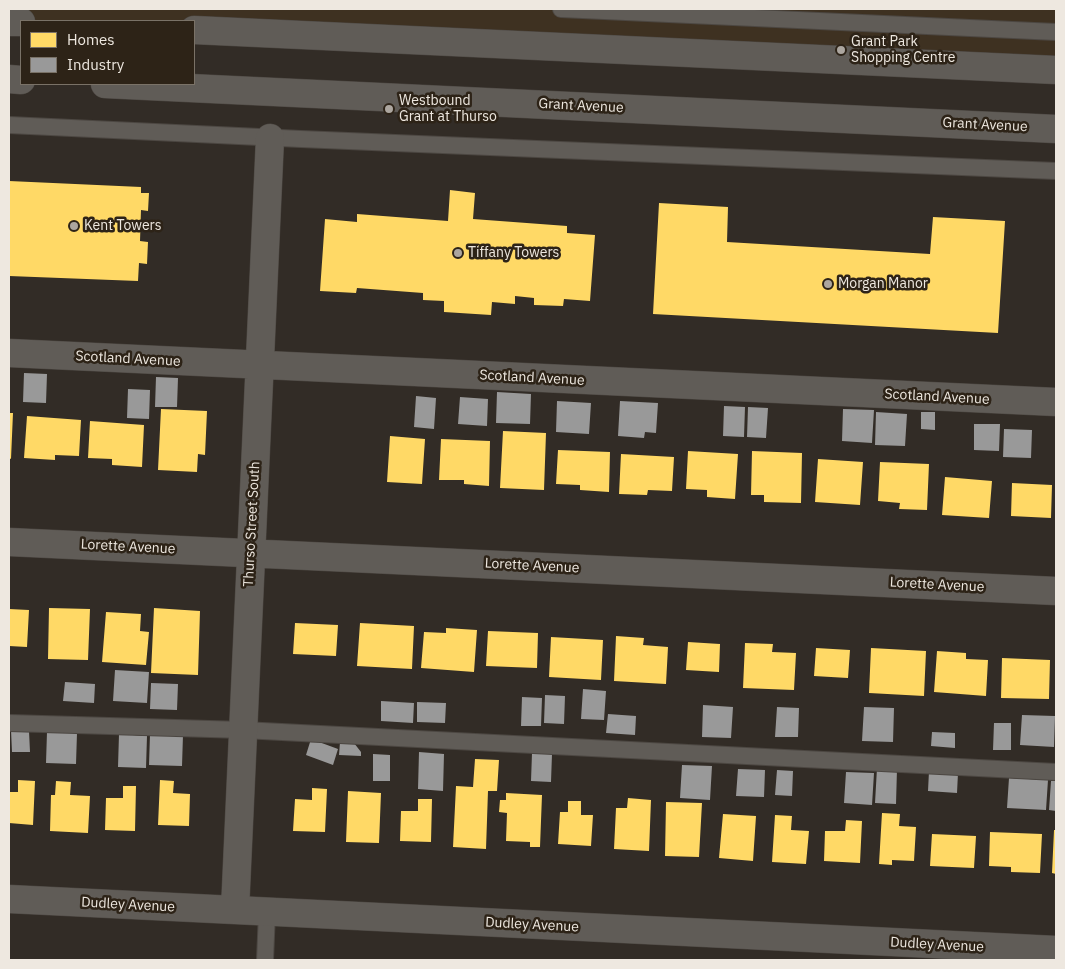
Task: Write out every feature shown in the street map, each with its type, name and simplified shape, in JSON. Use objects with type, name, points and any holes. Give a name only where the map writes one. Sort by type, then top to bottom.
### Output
[{"type":"street","points":[[195,30],[1056,70]]},
{"type":"street","name":"Grant Avenue","points":[[126,85],[1056,129]]},
{"type":"street","name":"Thurso Street South","points":[[235,910],[270,138]]},
{"type":"street","name":"Scotland Avenue","points":[[9,353],[1056,402]]},
{"type":"street","name":"Lorette Avenue","points":[[9,542],[1056,591]]},
{"type":"street","name":"Dudley Avenue","points":[[9,899],[1056,950]]},
{"type":"lane","points":[[561,9],[1056,32]]},
{"type":"lane","points":[[9,125],[270,138],[1056,171]]},
{"type":"lane","points":[[9,722],[243,730],[1056,772]]},
{"type":"lane","points":[[266,960],[267,912]]},
{"type":"shaded area","name":"Grant Park Shopping Centre","points":[[9,9],[1056,9],[1056,70],[195,20],[20,20]]},
{"type":"building: Homes","name":"Kent Towers","points":[[9,181],[141,187],[141,193],[149,193],[148,211],[141,210],[140,241],[148,242],[147,264],[139,263],[138,281],[9,276]]},
{"type":"building: Homes","name":"Tiffany Towers","points":[[450,190],[475,193],[473,219],[567,226],[567,233],[595,235],[590,301],[564,299],[563,306],[534,305],[534,298],[515,296],[515,304],[492,302],[491,315],[444,312],[444,301],[423,300],[423,293],[357,288],[356,293],[320,291],[325,219],[357,222],[357,214],[448,221]]},
{"type":"building: Homes","name":"Morgan Manor","points":[[659,203],[728,207],[727,242],[930,254],[933,217],[1005,221],[998,333],[653,314]]},
{"type":"building: Homes","points":[[161,409],[207,411],[205,455],[198,454],[197,472],[158,470]]},
{"type":"building: Homes","points":[[9,413],[13,413],[11,459],[9,458]]},
{"type":"building: Homes","points":[[27,416],[81,420],[79,456],[55,455],[55,460],[24,458]]},
{"type":"building: Homes","points":[[90,421],[144,425],[142,467],[112,465],[112,459],[88,458]]},
{"type":"building: Homes","points":[[503,431],[546,433],[544,490],[500,488]]},
{"type":"building: Homes","points":[[390,436],[425,439],[422,484],[387,482]]},
{"type":"building: Homes","points":[[441,439],[490,441],[489,486],[464,484],[464,480],[439,480]]},
{"type":"building: Homes","points":[[558,450],[610,452],[609,492],[580,490],[580,485],[556,484]]},
{"type":"building: Homes","points":[[688,451],[738,454],[735,499],[707,497],[707,490],[686,489]]},
{"type":"building: Homes","points":[[752,451],[802,453],[801,503],[764,502],[764,495],[751,495]]},
{"type":"building: Homes","points":[[621,454],[674,457],[672,491],[648,490],[647,495],[619,494]]},
{"type":"building: Homes","points":[[818,459],[863,462],[860,505],[815,502]]},
{"type":"building: Homes","points":[[880,462],[929,464],[927,510],[899,509],[900,503],[878,501]]},
{"type":"building: Homes","points":[[945,477],[992,481],[989,518],[942,515]]},
{"type":"building: Homes","points":[[1012,483],[1052,485],[1051,518],[1011,516]]},
{"type":"building: Homes","points":[[49,608],[90,609],[88,660],[48,659]]},
{"type":"building: Homes","points":[[154,608],[200,611],[198,675],[151,673]]},
{"type":"building: Homes","points":[[9,609],[29,610],[27,647],[9,646]]},
{"type":"building: Homes","points":[[106,612],[141,614],[140,631],[149,632],[146,665],[102,662]]},
{"type":"building: Homes","points":[[295,623],[338,625],[336,656],[293,654]]},
{"type":"building: Homes","points":[[360,623],[414,626],[412,669],[357,666]]},
{"type":"building: Homes","points":[[446,628],[477,630],[474,672],[421,668],[424,632],[446,633]]},
{"type":"building: Homes","points":[[488,631],[538,633],[537,668],[486,666]]},
{"type":"building: Homes","points":[[616,636],[644,638],[643,645],[668,647],[666,684],[614,681]]},
{"type":"building: Homes","points":[[551,637],[603,640],[601,680],[549,677]]},
{"type":"building: Homes","points":[[688,642],[720,644],[719,672],[686,670]]},
{"type":"building: Homes","points":[[745,643],[773,644],[772,652],[796,653],[794,690],[743,688]]},
{"type":"building: Homes","points":[[816,648],[850,650],[848,678],[814,676]]},
{"type":"building: Homes","points":[[871,648],[926,651],[924,696],[869,693]]},
{"type":"building: Homes","points":[[937,651],[966,653],[966,659],[988,660],[986,696],[934,692]]},
{"type":"building: Homes","points":[[1002,658],[1050,660],[1049,699],[1001,698]]},
{"type":"building: Homes","points":[[475,759],[499,760],[497,791],[488,791],[486,849],[453,847],[456,786],[473,787]]},
{"type":"building: Homes","points":[[18,780],[35,781],[33,825],[9,823],[9,792],[18,792]]},
{"type":"building: Homes","points":[[160,780],[174,781],[173,793],[190,794],[189,826],[158,825]]},
{"type":"building: Homes","points":[[56,781],[71,782],[70,795],[90,796],[88,833],[50,831],[51,795],[55,795]]},
{"type":"building: Homes","points":[[123,786],[136,786],[135,831],[105,830],[106,798],[123,798]]},
{"type":"building: Homes","points":[[312,788],[327,789],[325,832],[293,831],[295,799],[312,800]]},
{"type":"building: Homes","points":[[348,791],[381,793],[379,843],[346,842]]},
{"type":"building: Homes","points":[[506,793],[542,795],[540,847],[530,847],[530,842],[506,841],[507,813],[499,812],[500,800],[506,800]]},
{"type":"building: Homes","points":[[628,798],[651,800],[649,851],[614,849],[616,808],[627,808]]},
{"type":"building: Homes","points":[[418,799],[432,799],[431,842],[400,841],[401,811],[418,811]]},
{"type":"building: Homes","points":[[568,801],[581,801],[581,815],[593,815],[591,846],[558,844],[560,812],[568,812]]},
{"type":"building: Homes","points":[[666,802],[702,803],[699,857],[665,856]]},
{"type":"building: Homes","points":[[882,813],[900,814],[899,826],[916,827],[914,861],[892,860],[892,865],[879,864]]},
{"type":"building: Homes","points":[[723,814],[756,816],[753,861],[719,858]]},
{"type":"building: Homes","points":[[775,815],[792,816],[791,830],[809,831],[806,864],[772,862]]},
{"type":"building: Homes","points":[[846,820],[862,821],[860,863],[824,861],[825,831],[845,831]]},
{"type":"building: Homes","points":[[1054,830],[1056,830],[1056,874],[1052,873]]},
{"type":"building: Homes","points":[[990,832],[1042,834],[1040,873],[1011,872],[1011,867],[989,866]]},
{"type":"building: Homes","points":[[932,834],[976,836],[974,868],[930,866]]},
{"type":"building: Industry","points":[[24,373],[47,374],[46,403],[23,402]]},
{"type":"building: Industry","points":[[156,377],[178,378],[177,407],[155,407]]},
{"type":"building: Industry","points":[[128,389],[150,390],[149,419],[127,418]]},
{"type":"building: Industry","points":[[497,392],[531,394],[530,424],[496,423]]},
{"type":"building: Industry","points":[[416,396],[436,398],[434,429],[414,427]]},
{"type":"building: Industry","points":[[460,397],[488,399],[487,426],[458,424]]},
{"type":"building: Industry","points":[[557,401],[591,403],[589,434],[556,432]]},
{"type":"building: Industry","points":[[620,401],[658,403],[656,433],[645,432],[644,438],[618,436]]},
{"type":"building: Industry","points":[[724,406],[745,407],[744,437],[723,436]]},
{"type":"building: Industry","points":[[748,407],[768,408],[766,438],[747,437]]},
{"type":"building: Industry","points":[[843,409],[874,410],[872,443],[842,441]]},
{"type":"building: Industry","points":[[876,412],[907,414],[905,446],[875,445]]},
{"type":"building: Industry","points":[[921,412],[935,412],[935,430],[921,429]]},
{"type":"building: Industry","points":[[974,424],[1000,424],[999,451],[974,450]]},
{"type":"building: Industry","points":[[1004,429],[1032,430],[1031,458],[1003,457]]},
{"type":"building: Industry","points":[[115,670],[149,672],[147,703],[113,701]]},
{"type":"building: Industry","points":[[65,682],[95,684],[94,703],[63,701]]},
{"type":"building: Industry","points":[[151,683],[178,684],[177,710],[150,709]]},
{"type":"building: Industry","points":[[583,689],[606,691],[604,720],[581,719]]},
{"type":"building: Industry","points":[[545,695],[565,696],[564,724],[544,723]]},
{"type":"building: Industry","points":[[522,697],[542,698],[541,726],[521,726]]},
{"type":"building: Industry","points":[[381,701],[414,703],[413,723],[381,721]]},
{"type":"building: Industry","points":[[417,702],[446,703],[445,723],[417,722]]},
{"type":"building: Industry","points":[[703,705],[733,707],[731,738],[702,737]]},
{"type":"building: Industry","points":[[777,707],[799,708],[798,737],[775,737]]},
{"type":"building: Industry","points":[[864,707],[894,708],[893,742],[862,741]]},
{"type":"building: Industry","points":[[608,714],[636,716],[635,735],[606,733]]},
{"type":"building: Industry","points":[[1022,715],[1055,716],[1054,747],[1020,745]]},
{"type":"building: Industry","points":[[994,723],[1011,723],[1011,750],[993,750]]},
{"type":"building: Industry","points":[[11,730],[29,731],[30,752],[12,752]]},
{"type":"building: Industry","points":[[47,732],[77,733],[76,764],[46,763]]},
{"type":"building: Industry","points":[[932,732],[955,733],[955,748],[931,746]]},
{"type":"building: Industry","points":[[119,734],[147,736],[146,768],[118,767]]},
{"type":"building: Industry","points":[[150,734],[183,735],[182,766],[149,765]]},
{"type":"building: Industry","points":[[311,739],[338,749],[333,765],[306,755]]},
{"type":"building: Industry","points":[[340,742],[354,743],[361,752],[361,756],[339,755]]},
{"type":"building: Industry","points":[[419,752],[444,754],[443,791],[418,789]]},
{"type":"building: Industry","points":[[532,753],[552,754],[551,782],[531,781]]},
{"type":"building: Industry","points":[[373,754],[390,755],[390,781],[373,781]]},
{"type":"building: Industry","points":[[682,765],[712,766],[710,800],[680,798]]},
{"type":"building: Industry","points":[[877,768],[897,769],[896,804],[875,803]]},
{"type":"building: Industry","points":[[738,769],[765,770],[764,797],[736,796]]},
{"type":"building: Industry","points":[[777,770],[793,771],[792,796],[775,795]]},
{"type":"building: Industry","points":[[929,771],[958,773],[957,793],[928,791]]},
{"type":"building: Industry","points":[[846,772],[874,773],[872,805],[844,803]]},
{"type":"building: Industry","points":[[1009,778],[1048,780],[1046,810],[1007,808]]},
{"type":"building: Industry","points":[[1051,781],[1056,781],[1056,811],[1049,810]]},
{"type":"place","name":"Grant Park Shopping Centre","points":[[841,50]]},
{"type":"place","name":"Westbound Grant at Thurso","points":[[389,109]]},
{"type":"place","name":"Kent Towers","points":[[74,226]]},
{"type":"place","name":"Tiffany Towers","points":[[458,253]]},
{"type":"place","name":"Morgan Manor","points":[[828,284]]}]
